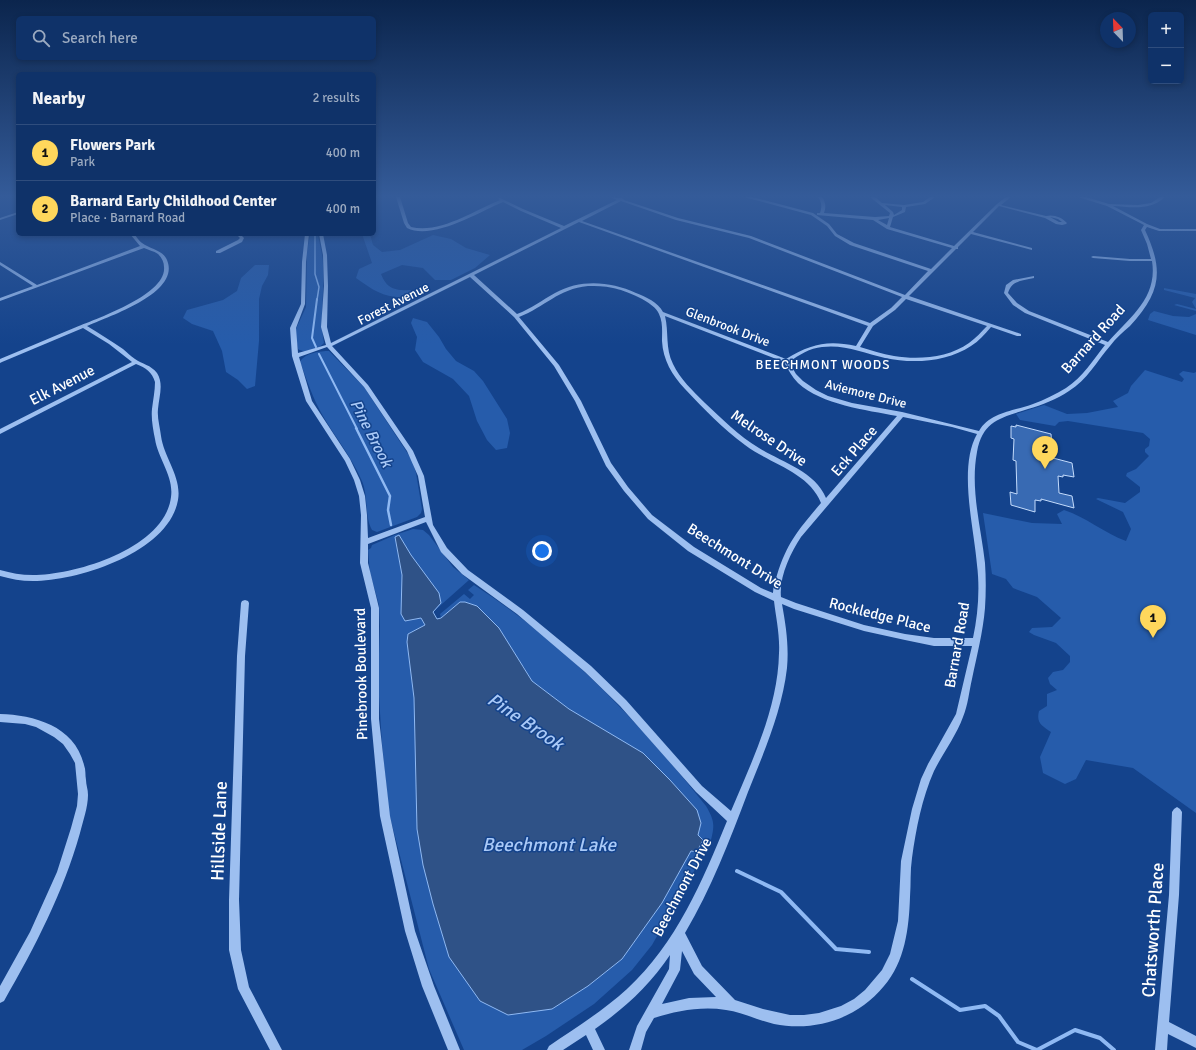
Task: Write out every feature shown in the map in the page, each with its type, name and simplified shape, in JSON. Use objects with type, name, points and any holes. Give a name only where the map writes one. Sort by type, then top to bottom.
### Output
[{"type":"street","points":[[0,300],[144,246],[158,253],[166,261],[166,275],[161,284],[150,294],[135,303],[84,326],[0,361]]},
{"type":"street","points":[[218,252],[230,246]]},
{"type":"street","name":"Pinebrook Boulevard","points":[[306,246],[303,304],[292,333],[295,356],[311,405],[348,461],[357,480],[364,506],[366,570],[375,608],[375,719],[385,816],[410,931],[428,986],[454,1050]]},
{"type":"street","points":[[323,246],[326,291],[324,327],[329,346],[366,386],[413,457],[423,483],[428,518],[440,544],[460,568],[520,612],[588,670],[623,703],[699,789],[733,819]]},
{"type":"street","name":"Forest Avenue","points":[[295,356],[329,346],[530,246]]},
{"type":"street","points":[[649,246],[871,325]]},
{"type":"street","points":[[773,246],[906,297],[1019,335]]},
{"type":"street","points":[[860,246],[932,271]]},
{"type":"street","points":[[858,347],[871,325],[893,309],[956,248],[949,246]]},
{"type":"street","points":[[1019,246],[1030,249]]},
{"type":"street","name":"Barnard Road","points":[[650,1013],[686,1003],[707,1002],[731,1004],[775,1018],[793,1021],[814,1021],[836,1016],[850,1009],[870,994],[889,972],[902,933],[906,898],[904,881],[906,864],[918,805],[931,767],[959,717],[980,621],[982,580],[971,481],[975,447],[980,433],[989,422],[1002,414],[1035,405],[1072,386],[1088,371],[1108,344],[1131,321],[1148,299],[1155,278],[1154,260],[1151,246]]},
{"type":"street","points":[[1094,257],[1118,260],[1154,260]]},
{"type":"street","points":[[0,263],[36,286]]},
{"type":"street","name":"Beechmont Drive","points":[[472,276],[516,316],[556,365],[578,401],[608,464],[626,490],[650,517],[703,557],[779,601],[784,650],[781,681],[768,730],[708,878],[679,933],[642,982],[617,1004],[553,1050]]},
{"type":"street","points":[[1032,277],[1015,281],[1008,286],[1006,293],[1015,304],[1027,312],[1108,344]]},
{"type":"street","points":[[516,316],[532,310],[566,289],[598,284],[628,291],[658,307],[662,313]]},
{"type":"street","name":"Glenbrook Drive","points":[[662,313],[786,361]]},
{"type":"street","name":"Melrose Drive","points":[[662,313],[666,354],[672,368],[683,383],[720,422],[736,435],[804,477],[818,489],[825,503]]},
{"type":"street","points":[[786,361],[802,351],[818,346],[834,345],[858,347],[886,356],[911,360],[946,356],[969,346],[990,325]]},
{"type":"street","points":[[0,573],[10,577],[25,579],[44,577],[89,568],[123,556],[144,542],[168,515],[174,501],[175,485],[159,446],[155,414],[158,384],[157,377],[148,367],[136,362],[84,326]]},
{"type":"street","name":"Aviemore Drive","points":[[786,361],[797,379],[804,385],[820,394],[874,410],[946,423],[980,433]]},
{"type":"street","name":"Elk Avenue","points":[[0,432],[136,362]]},
{"type":"street","name":"Eck Place","points":[[825,503],[848,479],[902,414]]},
{"type":"street","points":[[779,601],[777,588],[788,552],[798,535],[825,503]]},
{"type":"street","points":[[364,542],[428,518]]},
{"type":"street","name":"Rockledge Place","points":[[779,601],[824,616],[889,634],[934,642],[976,642]]},
{"type":"street","name":"Hillside Lane","points":[[244,603],[234,884],[235,950],[244,989],[276,1050]]},
{"type":"street","points":[[0,718],[12,718],[53,729],[71,746],[80,764],[83,798],[69,857],[53,894],[17,967],[0,997]]},
{"type":"street","name":"Chatsworth Place","points":[[1161,1050],[1174,895],[1177,812]]},
{"type":"street","points":[[635,1050],[641,1030],[674,970],[679,933]]},
{"type":"street","name":"Barnard Road","points":[[679,933],[698,970],[731,1004]]},
{"type":"street","points":[[1163,1025],[1196,1042]]},
{"type":"street","points":[[588,1026],[599,1050]]},
{"type":"shaded area","points":[[308,246],[320,246],[323,275],[322,324],[324,343],[315,349],[304,351],[298,349],[295,331],[306,307]]},
{"type":"shaded area","points":[[366,246],[374,246],[382,252],[400,250],[409,246],[463,246],[490,255],[475,268],[451,280],[435,280],[423,268],[402,265],[381,274],[387,285],[391,287],[400,290],[417,290],[418,295],[408,297],[385,295],[356,278],[359,269],[372,263]]},
{"type":"shaded area","points":[[255,265],[269,265],[268,275],[262,286],[259,299],[259,341],[255,386],[247,389],[238,380],[226,372],[222,351],[213,331],[192,324],[183,318],[187,310],[223,300],[237,291],[241,278]]},
{"type":"shaded area","points":[[1164,288],[1196,294],[1196,309],[1192,302],[1195,298],[1164,290]]},
{"type":"shaded area","points":[[1177,304],[1196,309],[1196,311],[1174,305]]},
{"type":"shaded area","points":[[1154,311],[1173,316],[1189,317],[1196,314],[1196,335],[1148,320],[1150,314]]},
{"type":"shaded area","points":[[413,318],[427,322],[456,361],[474,371],[483,381],[507,419],[510,433],[507,448],[496,450],[487,440],[477,421],[469,396],[453,379],[423,362],[415,350],[417,337],[411,323]]},
{"type":"shaded area","points":[[329,351],[364,387],[412,460],[416,473],[422,509],[421,513],[417,517],[377,532],[372,530],[368,518],[365,492],[361,479],[353,462],[319,410],[300,362],[305,356],[317,352]]},
{"type":"shaded area","points":[[1145,370],[1182,382],[1184,379],[1179,374],[1183,371],[1196,372],[1196,813],[1133,768],[1086,760],[1076,779],[1065,784],[1043,773],[1040,757],[1051,732],[1040,724],[1038,715],[1039,711],[1047,706],[1047,694],[1057,690],[1050,684],[1048,678],[1053,672],[1063,670],[1070,662],[1070,656],[1056,643],[1029,632],[1032,628],[1052,627],[1061,618],[1037,597],[1013,588],[1006,579],[992,574],[983,513],[1032,523],[1062,524],[1057,514],[1064,510],[1126,541],[1131,529],[1123,512],[1096,499],[1098,498],[1125,503],[1140,492],[1140,487],[1126,476],[1127,473],[1136,469],[1149,456],[1145,452],[1145,449],[1149,446],[1150,439],[1143,433],[1068,421],[1059,422],[1055,426],[1020,420],[1016,414],[1044,405],[1067,414],[1087,413],[1118,407],[1113,401],[1128,393],[1131,386]]},
{"type":"shaded area","points":[[413,529],[423,530],[429,535],[453,567],[469,580],[433,612],[411,555],[399,536],[396,543],[402,575],[401,614],[405,621],[421,618],[425,625],[408,634],[407,642],[414,698],[417,829],[433,904],[449,957],[552,1009],[588,986],[622,959],[662,903],[691,851],[699,854],[696,862],[698,864],[652,945],[632,970],[594,1004],[522,1050],[464,1050],[429,969],[389,813],[382,744],[378,681],[380,626],[379,605],[370,573],[368,550],[372,545]]},
{"type":"shaded area","points":[[474,585],[539,632],[570,658],[627,714],[681,775],[706,806],[713,822],[711,840],[708,838],[705,842],[697,835],[701,823],[569,709],[532,681],[524,667],[460,602],[441,618],[440,614],[464,594],[470,599],[474,595],[468,590]]},
{"type":"water","name":"Beechmont Lake","points":[[399,535],[411,555],[439,593],[441,603],[433,612],[437,619],[441,618],[460,602],[477,606],[499,628],[532,681],[569,709],[643,753],[697,810],[701,823],[698,835],[703,840],[697,852],[691,851],[662,903],[622,959],[588,986],[552,1009],[508,1015],[480,1001],[449,957],[423,865],[417,829],[414,698],[407,642],[408,634],[425,625],[421,618],[405,621],[401,614],[402,575],[395,537]]},
{"type":"building","points":[[1016,425],[1051,434],[1053,458],[1072,463],[1074,477],[1063,475],[1063,477],[1058,476],[1059,493],[1072,496],[1074,508],[1041,499],[1041,501],[1035,500],[1035,512],[1011,505],[1010,492],[1017,494],[1016,461],[1013,460],[1014,439],[1011,438],[1011,426],[1016,427]]},
{"type":"waterway","name":"Pine Brook","points":[[315,246],[315,274],[319,287],[317,300]]},
{"type":"waterway","name":"Pine Brook","points":[[316,347],[312,338],[317,299]]},
{"type":"waterway","name":"Pine Brook","points":[[319,354],[357,429]]},
{"type":"waterway","name":"Pine Brook","points":[[356,428],[390,496],[388,510],[391,525]]},
{"type":"waterway","name":"Pine Brook","points":[[737,871],[781,892],[836,949],[869,952]]},
{"type":"waterway","name":"Pine Brook","points":[[912,979],[960,1010],[985,1006],[999,1016],[1018,1042],[1037,1050],[1075,1030],[1100,1038],[1114,1050]]},
{"type":"place","name":"Barnard Early Childhood Center","points":[[1045,469]]},
{"type":"place","name":"Flowers Park","points":[[1153,638]]},
{"type":"district","name":"BEECHMONT WOODS","points":[[823,364]]}]
